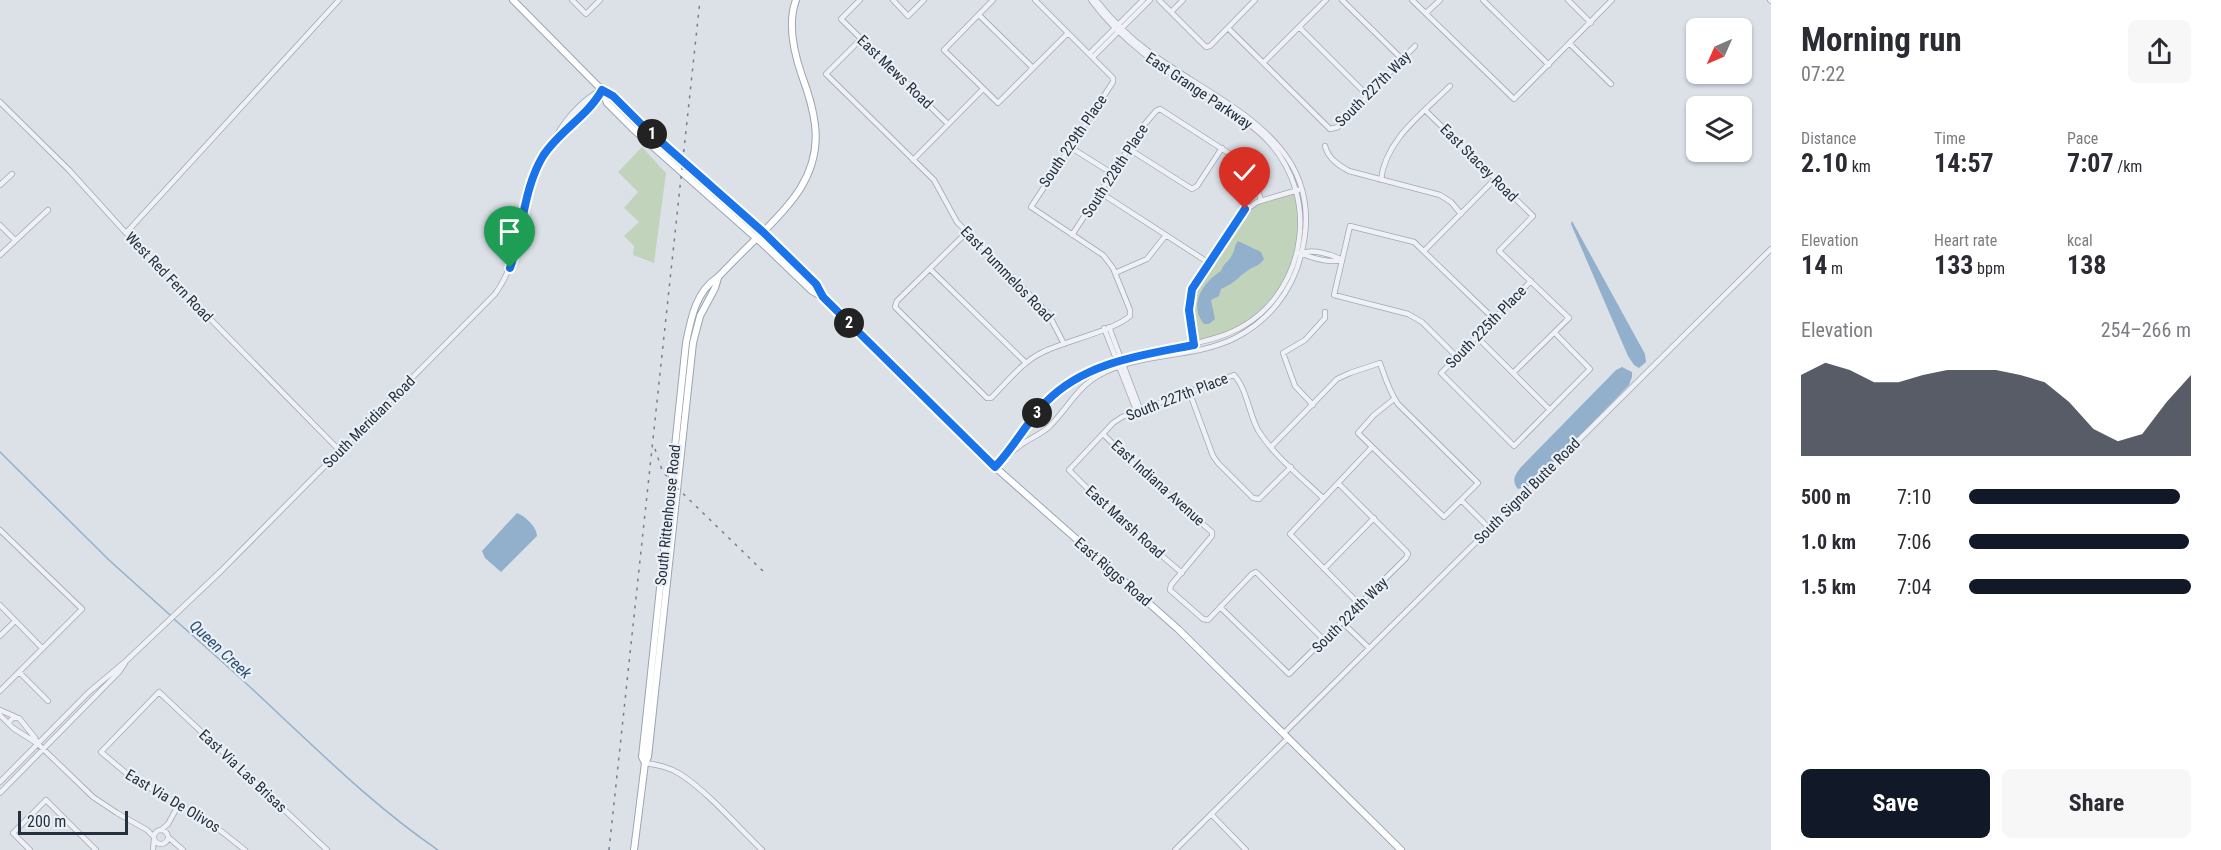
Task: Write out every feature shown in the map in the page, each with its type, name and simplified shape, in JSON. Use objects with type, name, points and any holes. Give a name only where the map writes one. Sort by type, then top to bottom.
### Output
[{"type":"main road","points":[[513,0],[602,90]]},
{"type":"main road","name":"South Rittenhouse Road","points":[[645,763],[642,757],[647,708],[686,343],[692,316],[707,284],[718,277],[798,196],[815,154],[814,114],[795,51],[793,18],[796,0]]},
{"type":"main road","name":"East Riggs Road","points":[[602,90],[613,96],[642,125],[763,232],[816,284],[823,297]]},
{"type":"main road","name":"East Riggs Road","points":[[602,90],[607,103],[633,129],[812,291],[823,297],[995,467],[1179,629],[1401,850]]},
{"type":"main road","name":"South Rittenhouse Road","points":[[634,850],[645,763],[648,757],[693,348],[700,316],[715,288],[718,277]]},
{"type":"main road","points":[[700,316],[700,308],[705,297],[703,291]]},
{"type":"main road","points":[[692,316],[690,342],[693,348]]},
{"type":"street","points":[[126,232],[339,0]]},
{"type":"street","points":[[572,0],[586,14],[600,0]]},
{"type":"street","name":"East Mews Road","points":[[861,0],[841,19],[948,124]]},
{"type":"street","points":[[893,0],[908,15],[924,0]]},
{"type":"street","points":[[993,0],[944,50],[998,103],[1068,33]]},
{"type":"street","points":[[1035,0],[1091,56],[1150,0]]},
{"type":"street","name":"East Grange Parkway","points":[[1091,0],[1146,56],[1258,131],[1281,158],[1298,190],[1299,252],[1286,282],[1260,315],[1230,335],[1194,347],[1143,354],[1121,363]]},
{"type":"street","name":"East Grange Parkway","points":[[1096,0],[1119,28]]},
{"type":"street","points":[[1119,28],[1143,0]]},
{"type":"street","points":[[1158,0],[1206,47],[1210,46],[1256,0]]},
{"type":"street","points":[[1171,12],[1183,0]]},
{"type":"street","points":[[1227,28],[1263,63],[1326,0]]},
{"type":"street","points":[[1342,0],[1403,60]]},
{"type":"street","points":[[1412,0],[1514,99],[1612,0]]},
{"type":"street","points":[[1426,13],[1440,0]]},
{"type":"street","points":[[1483,0],[1550,64]]},
{"type":"street","points":[[1568,0],[1591,22]]},
{"type":"street","points":[[979,15],[1032,68]]},
{"type":"street","points":[[1299,27],[1368,96]]},
{"type":"street","name":"East Pummelos Road","points":[[861,39],[826,74],[934,180],[957,222],[1048,313],[1064,344]]},
{"type":"street","points":[[1570,44],[1611,84]]},
{"type":"street","name":"South 227th Way","points":[[1263,63],[1330,129],[1338,127],[1414,46]]},
{"type":"street","name":"South 229th Place","points":[[1072,235],[1034,211],[1031,205],[1113,82],[1113,78],[1091,56]]},
{"type":"street","points":[[1381,180],[1383,164],[1391,146],[1450,86]]},
{"type":"street","points":[[913,160],[983,89]]},
{"type":"street","name":"South Meridian Road","points":[[0,782],[93,688],[160,630],[340,452],[499,289],[513,260],[536,171],[542,157],[552,145],[559,129],[590,96],[602,90]]},
{"type":"street","name":"West Red Fern Road","points":[[0,102],[69,170],[126,232],[340,452]]},
{"type":"street","name":"South 228th Place","points":[[1072,235],[1144,125],[1160,109],[1222,148]]},
{"type":"street","name":"East Stacey Road","points":[[1425,110],[1533,216],[1499,251],[1530,281]]},
{"type":"street","points":[[1325,146],[1328,155],[1340,166],[1358,174],[1440,195],[1451,202],[1461,214]]},
{"type":"street","points":[[1070,147],[1113,174]]},
{"type":"street","points":[[1129,149],[1192,189],[1197,186],[1222,148],[1249,169],[1261,200]]},
{"type":"street","points":[[0,185],[12,174]]},
{"type":"street","points":[[1425,250],[1495,179]]},
{"type":"street","points":[[1194,347],[1189,310],[1190,294],[1242,213],[1261,200],[1298,190]]},
{"type":"street","points":[[1101,193],[1209,263]]},
{"type":"street","points":[[0,255],[48,210]]},
{"type":"street","points":[[0,225],[15,240]]},
{"type":"street","points":[[1457,357],[1422,322],[1408,314],[1334,295],[1350,226],[1414,242],[1425,250],[1494,319]]},
{"type":"street","points":[[967,232],[897,302],[896,307],[989,398],[1026,363],[1044,351],[1107,328],[1130,316],[1130,310],[1109,262],[1103,255],[1072,235]]},
{"type":"street","points":[[1115,273],[1147,259],[1166,235]]},
{"type":"street","name":"South Signal Butte Road","points":[[1175,850],[1369,648],[1771,249]]},
{"type":"street","points":[[1299,252],[1322,256],[1334,261],[1342,260]]},
{"type":"street","points":[[930,268],[1026,363]]},
{"type":"street","points":[[1514,373],[1569,318],[1530,281]]},
{"type":"street","name":"South 225th Place","points":[[1530,281],[1441,373],[1514,446],[1550,410]]},
{"type":"street","points":[[1313,405],[1295,386],[1283,352],[1305,340],[1325,318],[1325,312]]},
{"type":"street","points":[[1107,328],[1138,410]]},
{"type":"street","points":[[1477,337],[1550,410],[1590,369],[1555,333]]},
{"type":"street","points":[[1007,454],[1048,427],[1084,385],[1121,363]]},
{"type":"street","points":[[995,467],[1054,394],[1082,376],[1121,363]]},
{"type":"street","points":[[1323,498],[1271,447],[1338,379],[1380,363],[1394,399],[1478,483],[1444,517],[1358,433],[1394,399]]},
{"type":"street","name":"South 227th Place","points":[[1069,470],[1122,417],[1234,375],[1254,422],[1271,447]]},
{"type":"street","points":[[1189,391],[1218,463],[1256,499],[1291,467]]},
{"type":"street","name":"East Indiana Avenue","points":[[1103,434],[1147,477],[1212,532],[1212,536],[1182,573]]},
{"type":"street","points":[[1360,604],[1290,534],[1372,447]]},
{"type":"street","name":"East Marsh Road","points":[[1069,470],[1112,513],[1182,573]]},
{"type":"street","points":[[1324,569],[1374,519],[1338,483]]},
{"type":"street","points":[[1461,500],[1490,528]]},
{"type":"street","name":"South 224th Way","points":[[1220,607],[1289,674],[1408,554],[1374,519]]},
{"type":"street","points":[[0,530],[82,609],[0,691]]},
{"type":"street","points":[[1182,573],[1170,587],[1205,620],[1208,620],[1256,572],[1324,640]]},
{"type":"street","points":[[0,605],[42,648]]},
{"type":"street","points":[[0,636],[15,621]]},
{"type":"street","points":[[1342,622],[1369,648]]},
{"type":"street","name":"South Meridian Road","points":[[0,793],[119,672],[126,661]]},
{"type":"street","points":[[19,672],[48,701]]},
{"type":"street","points":[[0,681],[5,686]]},
{"type":"street","points":[[93,688],[97,694]]},
{"type":"street","name":"East Via Las Brisas","points":[[101,752],[159,692],[327,850]]},
{"type":"street","points":[[0,710],[24,723],[38,744],[100,802],[147,830],[156,842],[174,844]]},
{"type":"street","points":[[0,715],[13,728],[38,744]]},
{"type":"street","points":[[9,722],[16,717]]},
{"type":"street","name":"East Via De Olivos","points":[[101,752],[132,778],[207,820],[245,850]]},
{"type":"street","points":[[645,763],[680,773],[762,850]]},
{"type":"street","points":[[30,850],[13,833],[46,800],[96,850]]},
{"type":"street","points":[[163,843],[163,833],[179,804]]},
{"type":"street","points":[[1211,814],[1246,850]]},
{"type":"street","points":[[147,830],[163,833],[183,850]]},
{"type":"street","points":[[154,838],[163,833]]},
{"type":"street","points":[[154,838],[154,850]]},
{"type":"street","points":[[154,850],[163,843]]},
{"type":"green space","points":[[642,147],[666,173],[654,263],[633,255],[634,246],[624,236],[639,222],[624,208],[638,192],[618,172]]},
{"type":"green space","points":[[1295,193],[1299,221],[1298,239],[1288,272],[1279,287],[1269,301],[1242,324],[1223,335],[1195,343],[1190,308],[1193,290],[1244,213],[1261,202]]},
{"type":"water","points":[[1572,221],[1645,354],[1646,362],[1639,368],[1628,356],[1571,224]]},
{"type":"water","points":[[1238,241],[1261,252],[1264,259],[1221,289],[1219,296],[1211,300],[1215,319],[1209,324],[1204,324],[1197,309],[1200,294],[1208,281],[1221,271]]},
{"type":"water","points":[[1622,367],[1632,372],[1629,385],[1531,485],[1518,489],[1515,478],[1521,467],[1616,370]]},
{"type":"water","points":[[517,513],[530,522],[537,536],[501,572],[485,558],[482,551]]},
{"type":"waterway","name":"Queen Creek","points":[[0,452],[109,560],[170,615]]},
{"type":"waterway","name":"Queen Creek","points":[[174,619],[357,786],[438,850]]},
{"type":"railway","points":[[609,850],[700,0]]},
{"type":"railway","points":[[655,449],[662,470],[671,482],[765,573]]},
{"type":"route","points":[[510,268],[533,178],[542,157],[596,101],[602,90],[613,96],[642,125],[770,239],[816,284],[823,297],[995,467],[1047,401],[1074,380],[1126,358],[1194,345],[1189,310],[1192,289],[1245,209]]}]
